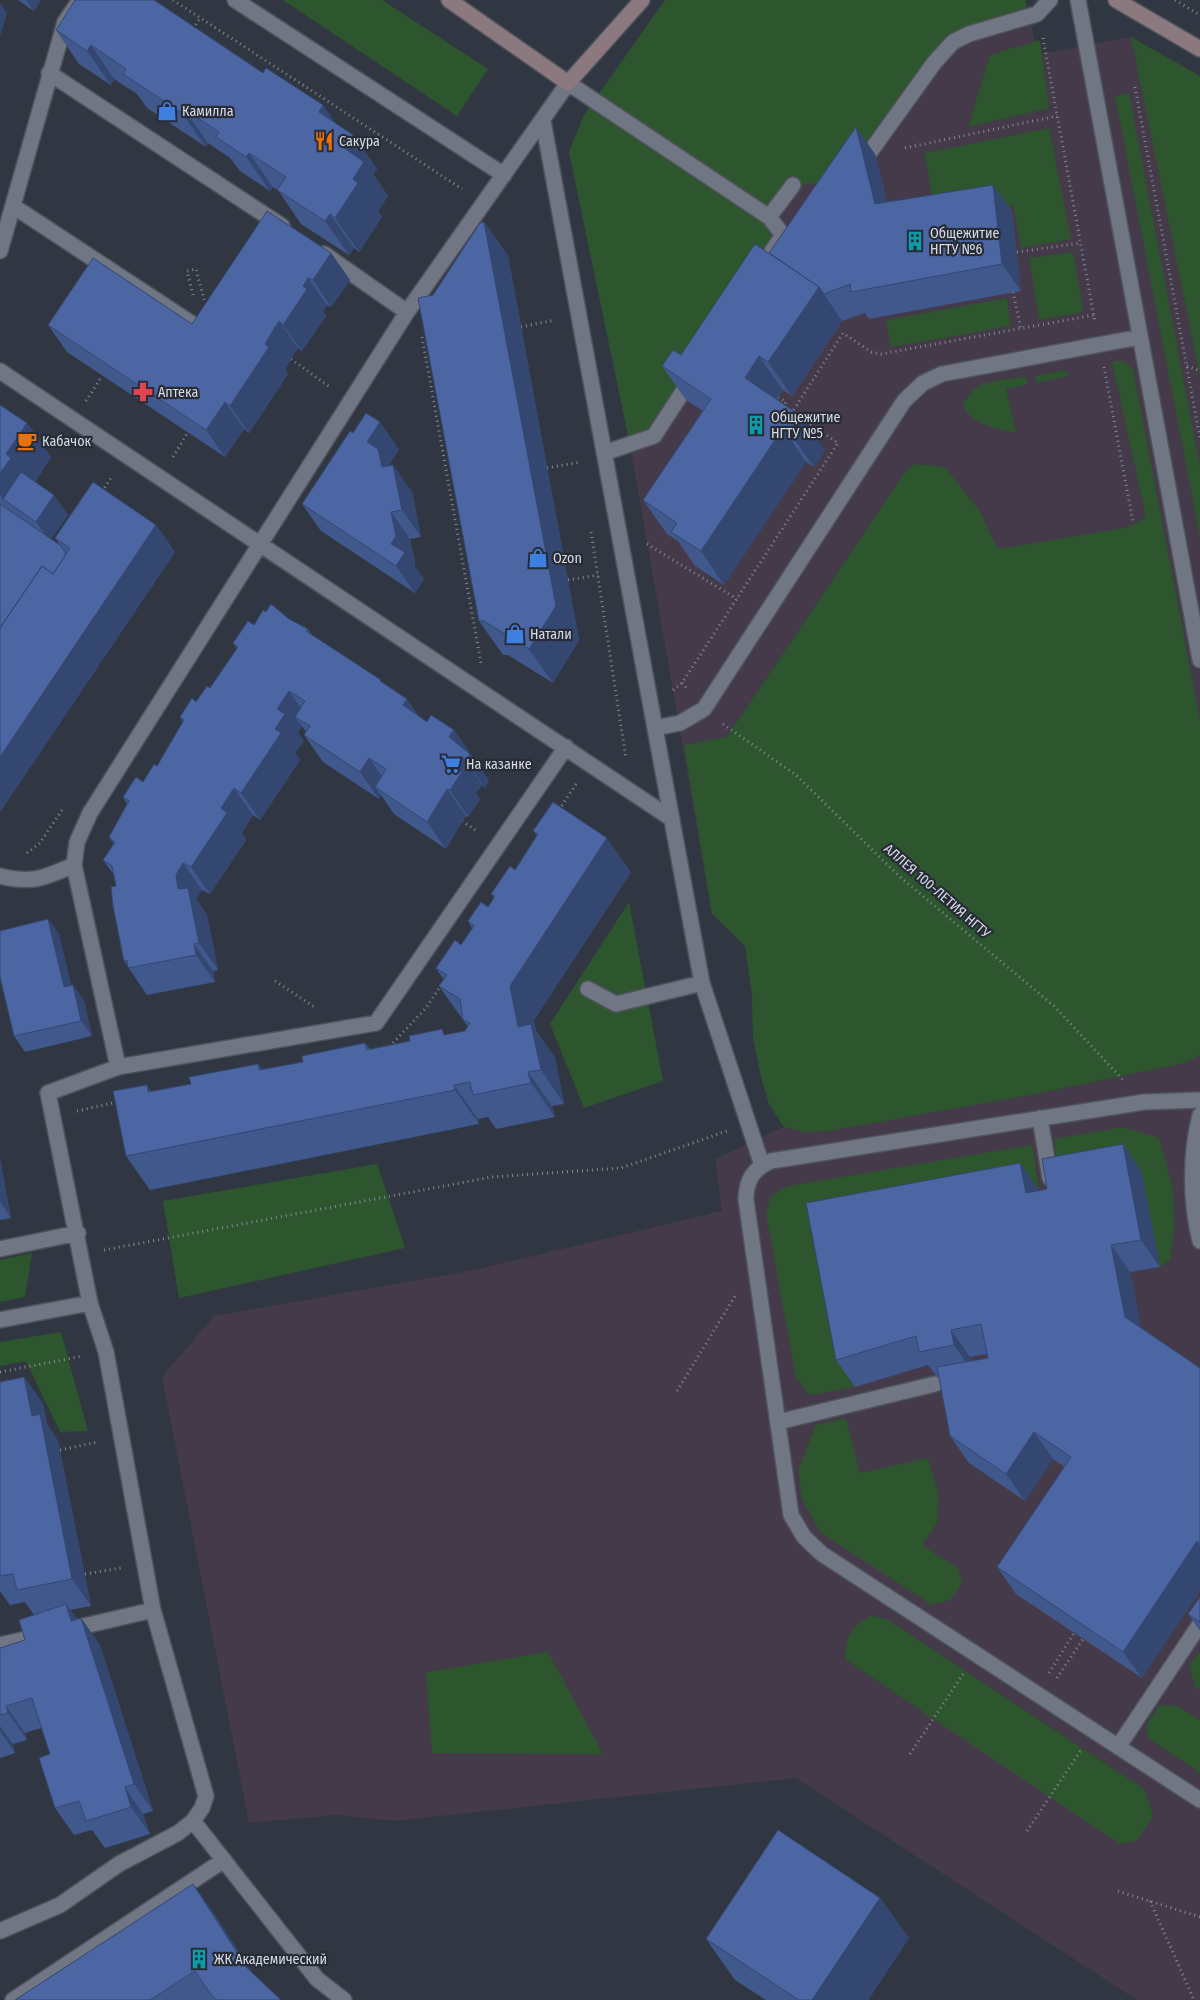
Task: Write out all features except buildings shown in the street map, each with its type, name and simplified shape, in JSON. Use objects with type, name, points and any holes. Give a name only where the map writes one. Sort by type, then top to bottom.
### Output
[{"type":"street","points":[[449,0],[568,83],[642,0]]},
{"type":"street","points":[[1116,0],[1200,48]]},
{"type":"lane","points":[[0,251],[65,22],[80,0]]},
{"type":"lane","points":[[235,0],[504,175]]},
{"type":"lane","points":[[850,179],[934,63],[953,42],[1037,14],[1050,0]]},
{"type":"lane","points":[[1078,0],[1200,660]]},
{"type":"lane","points":[[49,73],[291,232]]},
{"type":"lane","points":[[118,1067],[74,865],[77,842],[90,813],[259,543],[407,312],[568,83],[769,217],[783,235],[797,244]]},
{"type":"lane","points":[[542,120],[702,983],[762,1165]]},
{"type":"lane","points":[[769,217],[793,186]]},
{"type":"lane","points":[[13,206],[203,331],[212,318]]},
{"type":"lane","points":[[266,237],[277,222]]},
{"type":"lane","points":[[767,260],[783,235]]},
{"type":"lane","points":[[313,247],[407,312]]},
{"type":"lane","points":[[655,728],[680,724],[704,709],[904,401],[923,383],[942,374],[1140,337]]},
{"type":"lane","points":[[604,453],[654,436],[702,361]]},
{"type":"lane","points":[[0,371],[672,818]]},
{"type":"lane","points":[[0,1932],[60,1905],[119,1864],[178,1833],[193,1821],[202,1808],[206,1796],[153,1610],[106,1352],[90,1303],[78,1233],[48,1093],[118,1067],[376,1023],[566,747]]},
{"type":"lane","points":[[0,876],[16,880],[41,880],[74,865]]},
{"type":"lane","points":[[588,989],[616,1004],[702,983]]},
{"type":"lane","points":[[1200,1100],[1144,1102],[771,1161],[762,1165],[749,1180],[746,1189],[791,1515],[804,1537],[822,1554],[1200,1800]]},
{"type":"lane","points":[[1200,1115],[1196,1130],[1194,1170],[1195,1222],[1200,1241]]},
{"type":"lane","points":[[1040,1118],[1052,1191]]},
{"type":"lane","points":[[0,1250],[78,1233]]},
{"type":"lane","points":[[0,1320],[90,1303]]},
{"type":"lane","points":[[778,1422],[935,1384]]},
{"type":"lane","points":[[0,1646],[153,1610]]},
{"type":"lane","points":[[1118,1747],[1200,1624]]},
{"type":"lane","points":[[193,1821],[317,1979],[344,2000]]},
{"type":"lane","points":[[13,2000],[224,1860]]},
{"type":"path","points":[[173,0],[469,194]]},
{"type":"path","points":[[1175,0],[1200,15]]},
{"type":"path","points":[[191,33],[200,18]]},
{"type":"path","points":[[1034,37],[1042,36],[1133,522]]},
{"type":"path","points":[[265,72],[270,64]]},
{"type":"path","points":[[1135,86],[1200,438]]},
{"type":"path","points":[[897,150],[1057,116]]},
{"type":"path","points":[[1017,252],[1081,243]]},
{"type":"path","points":[[194,300],[187,271],[196,269],[212,318]]},
{"type":"path","points":[[1013,292],[1021,328]]},
{"type":"path","points":[[407,312],[419,323],[484,676],[485,693]]},
{"type":"path","points":[[785,414],[790,416],[843,333],[871,352],[881,354],[1094,315]]},
{"type":"path","points":[[521,327],[559,320]]},
{"type":"path","points":[[291,359],[337,392]]},
{"type":"path","points":[[1186,366],[1200,371]]},
{"type":"path","points":[[81,409],[102,376]]},
{"type":"path","points":[[778,397],[786,402],[781,411]]},
{"type":"path","points":[[674,690],[682,683],[838,443],[784,406]]},
{"type":"path","points":[[172,458],[188,432]]},
{"type":"path","points":[[97,498],[126,454]]},
{"type":"path","points":[[547,468],[580,462]]},
{"type":"path","points":[[622,549],[647,543],[737,599]]},
{"type":"path","points":[[568,580],[598,575]]},
{"type":"path","name":"АЛЛЕЯ 100-ЛЕТИЯ НГТУ","points":[[704,709],[736,734],[796,775],[900,877],[1028,982],[1054,1006],[1144,1102]]},
{"type":"path","points":[[558,812],[578,781]]},
{"type":"path","points":[[275,981],[302,999]]},
{"type":"path","points":[[386,1044],[395,1042],[402,1035],[426,1008],[442,985]]},
{"type":"path","points":[[402,1035],[404,1044]]},
{"type":"path","points":[[53,1116],[121,1101]]},
{"type":"path","points":[[82,1255],[492,1177],[622,1168],[748,1123]]},
{"type":"path","points":[[677,1391],[755,1264]]},
{"type":"path","points":[[0,1372],[106,1352]]},
{"type":"path","points":[[60,1450],[98,1442]]},
{"type":"path","points":[[85,1574],[122,1568]]},
{"type":"path","points":[[1040,1696],[1074,1633]]},
{"type":"path","points":[[1040,1696],[1082,1639]]},
{"type":"path","points":[[910,1754],[976,1654]]},
{"type":"path","points":[[1027,1831],[1094,1731]]},
{"type":"path","points":[[1118,1891],[1200,1918]]},
{"type":"path","points":[[1150,1901],[1194,2000]]},
{"type":"shaded area","points":[[665,0],[1025,0],[1038,54],[1131,37],[1200,76],[1200,2000],[1137,2000],[796,1778],[394,1821],[337,1815],[249,1823],[162,1377],[214,1316],[474,1270],[722,1211],[715,1159],[784,1127],[769,1104],[761,1077],[753,1037],[752,994],[745,946],[712,914],[630,445],[569,152],[584,115]]},
{"type":"green space","points":[[283,0],[382,0],[488,69],[457,116]]},
{"type":"green space","points":[[665,0],[1025,0],[1029,15],[953,42],[851,179],[793,186],[769,217],[783,235],[654,436],[630,445],[569,152],[584,115]]},
{"type":"green space","points":[[1131,37],[1200,76],[1200,376]]},
{"type":"green space","points":[[1040,40],[1049,108],[968,127],[990,55]]},
{"type":"green space","points":[[1129,93],[1200,468],[1200,537],[1115,96]]},
{"type":"green space","points":[[1049,128],[1071,239],[1021,248],[1013,205],[937,219],[924,153]]},
{"type":"green space","points":[[1073,252],[1083,312],[1039,320],[1029,258]]},
{"type":"green space","points":[[1007,298],[1011,326],[891,347],[886,320]]},
{"type":"green space","points":[[1112,361],[1123,361],[1133,370],[1200,721],[1200,1055],[1184,1063],[1035,1094],[828,1131],[804,1132],[784,1127],[769,1104],[761,1077],[753,1037],[752,994],[745,946],[712,914],[684,745],[727,737],[904,473],[915,464],[945,467],[979,510],[998,549],[1129,527],[1146,517]]},
{"type":"green space","points":[[1067,370],[1068,376],[1036,383],[1036,376]]},
{"type":"green space","points":[[1026,377],[1028,384],[1006,389],[1016,432],[979,422],[963,406],[974,390],[989,382]]},
{"type":"green space","points":[[629,902],[663,1081],[584,1108],[550,1024]]},
{"type":"green space","points":[[1123,1127],[1159,1138],[1173,1188],[1174,1230],[1170,1260],[1160,1267],[1141,1171],[1060,1186],[1054,1139]]},
{"type":"green space","points":[[1032,1145],[1039,1190],[855,1387],[810,1395],[796,1378],[766,1214],[771,1196],[788,1186]]},
{"type":"green space","points":[[377,1164],[405,1248],[179,1298],[163,1201]]},
{"type":"green space","points":[[32,1253],[25,1297],[0,1302],[0,1260]]},
{"type":"green space","points":[[61,1332],[88,1431],[60,1432],[26,1361],[0,1366],[0,1342]]},
{"type":"green space","points":[[846,1418],[860,1473],[928,1458],[939,1496],[937,1523],[922,1545],[957,1568],[962,1583],[950,1600],[932,1605],[820,1532],[802,1499],[798,1470],[816,1425]]},
{"type":"green space","points":[[871,1616],[887,1619],[1144,1789],[1153,1816],[1137,1840],[1120,1844],[846,1660],[847,1639],[853,1629]]},
{"type":"green space","points":[[1200,1651],[1200,1690],[1196,1688],[1189,1667]]},
{"type":"green space","points":[[548,1652],[603,1754],[432,1753],[426,1672]]},
{"type":"green space","points":[[1160,1705],[1178,1706],[1200,1720],[1200,1773],[1148,1738],[1147,1724]]},
{"type":"place","name":"Камилла","points":[[167,111]]},
{"type":"place","name":"Сакура","points":[[324,141]]},
{"type":"place","name":"Общежитие НГТУ №6","points":[[915,241]]},
{"type":"place","name":"Аптека","points":[[143,392]]},
{"type":"place","name":"Общежитие НГТУ №5","points":[[756,425]]},
{"type":"place","name":"Кабачок","points":[[27,441]]},
{"type":"place","name":"Ozon","points":[[538,558]]},
{"type":"place","name":"Натали","points":[[515,634]]},
{"type":"place","name":"На казанке","points":[[451,764]]},
{"type":"place","name":"ЖК Академический","points":[[199,1959]]}]
